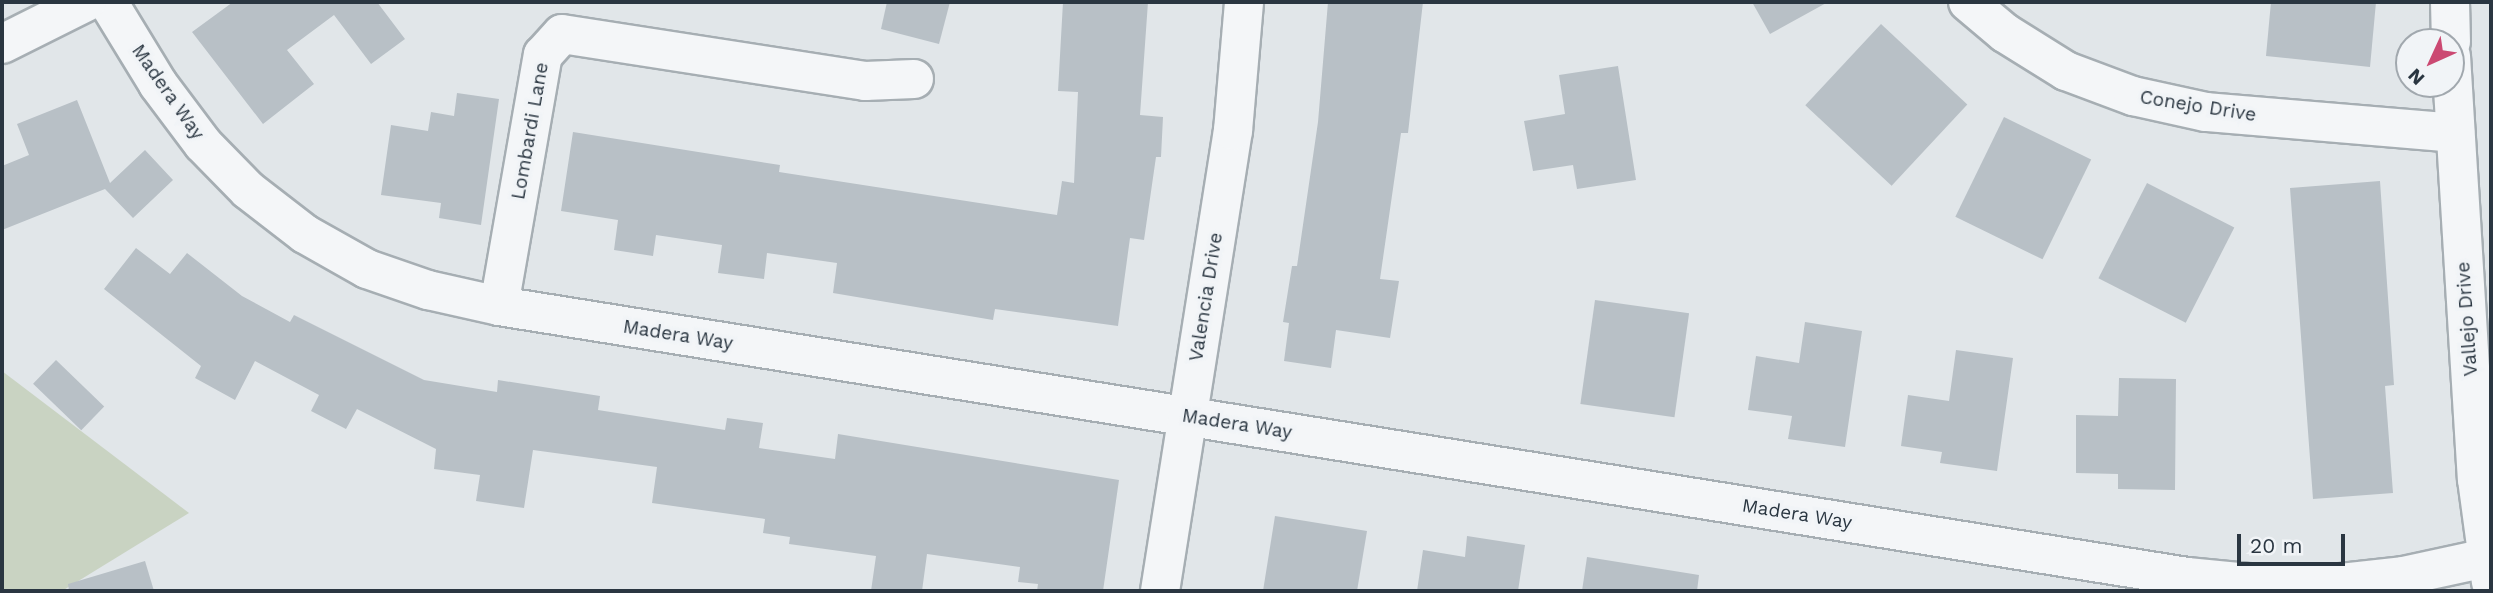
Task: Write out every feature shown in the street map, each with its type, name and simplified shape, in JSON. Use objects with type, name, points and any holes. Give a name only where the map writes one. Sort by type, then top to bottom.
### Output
[{"type":"street","points":[[2,44],[86,2]]},
{"type":"street","name":"Madera Way","points":[[108,2],[158,85],[203,144],[248,190],[305,234],[367,269],[428,290],[499,306],[2187,577],[2259,584],[2332,584],[2489,570]]},
{"type":"street","name":"Valencia Drive","points":[[1160,591],[1233,131],[1244,2]]},
{"type":"street","name":"Conejo Drive","points":[[1968,2],[2005,33],[2067,71],[2133,96],[2206,112],[2455,133]]},
{"type":"street","points":[[2450,2],[2451,28]]},
{"type":"street","name":"Lombardi Lane","points":[[499,306],[543,55],[551,43],[562,34],[758,62],[865,81],[914,79]]},
{"type":"street","name":"Vallejo Drive","points":[[2453,98],[2477,479],[2489,570]]},
{"type":"green space","points":[[2,371],[189,513],[62,591],[2,591]]},
{"type":"building","points":[[233,2],[377,2],[405,39],[371,64],[334,15],[287,50],[314,84],[263,124],[192,32]]},
{"type":"building","points":[[887,2],[950,2],[939,44],[881,29]]},
{"type":"building","points":[[1063,2],[1148,2],[1140,115],[1163,117],[1161,157],[1156,157],[1144,240],[1130,238],[1118,326],[995,309],[993,320],[833,293],[837,263],[767,253],[764,279],[718,273],[722,245],[656,235],[653,256],[614,250],[618,220],[561,211],[573,132],[780,165],[779,172],[1057,215],[1062,181],[1074,183],[1078,92],[1058,91]]},
{"type":"building","points":[[1328,2],[1423,2],[1408,133],[1401,133],[1380,279],[1399,281],[1390,338],[1336,330],[1331,368],[1284,361],[1289,323],[1283,322],[1292,266],[1297,266],[1318,122]]},
{"type":"building","points":[[1752,2],[1828,2],[1770,34]]},
{"type":"building","points":[[2271,2],[2376,2],[2370,67],[2266,56]]},
{"type":"building","points":[[1881,24],[1967,104],[1892,186],[1805,105]]},
{"type":"building","points":[[1618,66],[1636,180],[1577,189],[1573,165],[1533,171],[1524,121],[1565,114],[1559,75]]},
{"type":"building","points":[[457,93],[499,99],[481,225],[439,218],[441,203],[381,195],[391,125],[428,131],[431,112],[454,116]]},
{"type":"building","points":[[77,100],[110,183],[145,150],[173,180],[133,218],[105,189],[2,230],[2,166],[29,155],[17,124]]},
{"type":"building","points":[[2004,117],[2091,160],[2043,259],[1955,217]]},
{"type":"building","points":[[2380,181],[2394,385],[2385,386],[2393,493],[2313,499],[2290,188]]},
{"type":"building","points":[[2147,183],[2234,227],[2186,323],[2098,278]]},
{"type":"building","points":[[136,248],[170,274],[187,253],[242,296],[290,322],[294,315],[424,380],[497,392],[498,380],[600,396],[598,410],[725,430],[727,418],[763,423],[759,448],[835,459],[838,434],[1119,480],[1103,591],[1037,591],[1038,584],[1018,582],[1020,567],[927,554],[922,591],[871,591],[876,556],[789,544],[790,537],[763,533],[765,519],[652,503],[657,467],[533,450],[524,508],[476,501],[480,475],[434,469],[436,449],[357,409],[346,429],[311,411],[319,395],[255,361],[235,400],[195,378],[201,366],[104,289]]},
{"type":"building","points":[[1595,300],[1689,313],[1674,417],[1580,404]]},
{"type":"building","points":[[1805,322],[1862,331],[1845,447],[1788,439],[1792,416],[1748,410],[1756,356],[1799,363]]},
{"type":"building","points":[[1956,350],[2013,358],[1997,471],[1940,463],[1942,452],[1901,446],[1908,395],[1949,401]]},
{"type":"building","points":[[56,360],[104,407],[81,430],[33,384]]},
{"type":"building","points":[[2119,378],[2176,379],[2175,490],[2118,489],[2118,474],[2076,473],[2076,415],[2118,416]]},
{"type":"building","points":[[1275,516],[1367,531],[1357,591],[1263,591]]},
{"type":"building","points":[[1467,536],[1525,545],[1518,591],[1417,591],[1423,550],[1465,557]]},
{"type":"building","points":[[1587,557],[1699,575],[1697,591],[1582,591]]},
{"type":"building","points":[[145,561],[154,591],[69,591],[68,584]]}]
